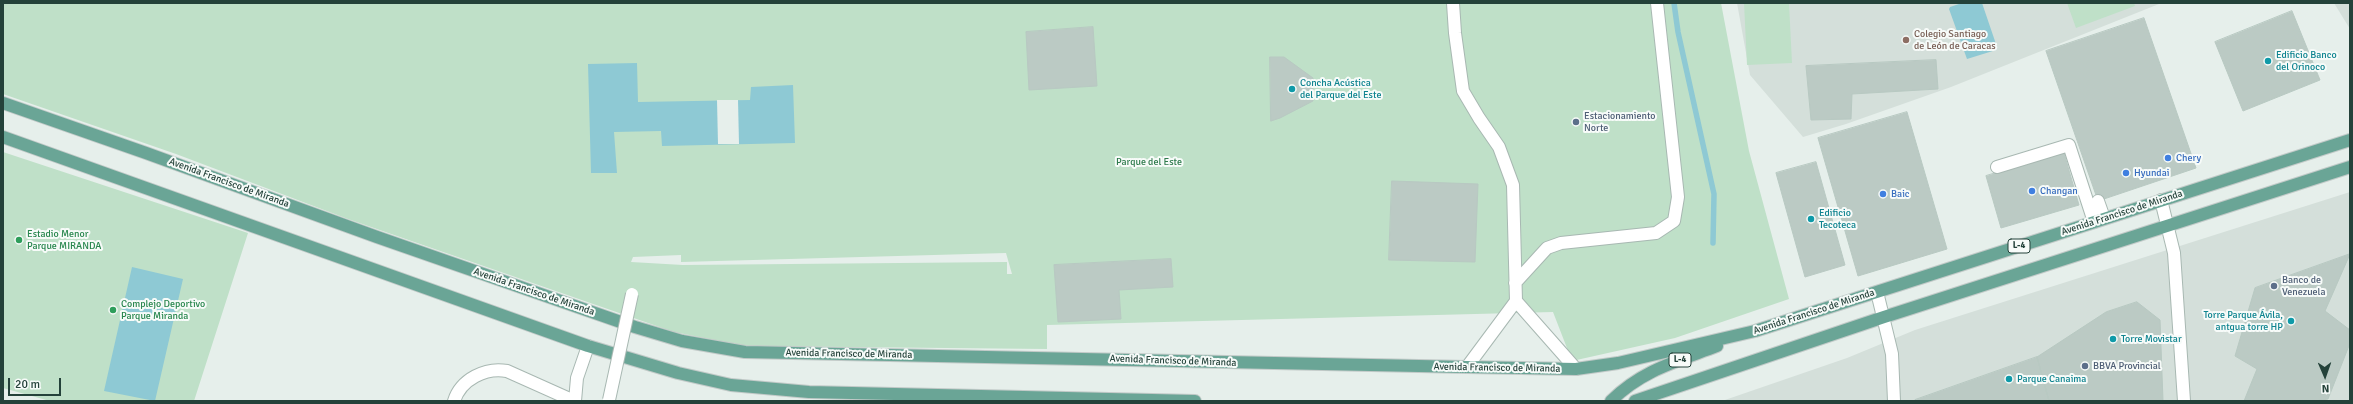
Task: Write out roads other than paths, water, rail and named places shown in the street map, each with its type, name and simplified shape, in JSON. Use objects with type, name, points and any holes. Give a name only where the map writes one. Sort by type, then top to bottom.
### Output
[{"type":"main road","name":"Avenida Francisco de Miranda","points":[[3,103],[146,153],[384,240],[682,341],[745,352],[1576,369],[1618,363],[1755,331],[2350,140]]},
{"type":"main road","points":[[3,138],[588,346],[678,373],[731,385],[808,392],[1195,401]]},
{"type":"main road","name":"L-4","points":[[1640,400],[1884,317],[2350,167]]},
{"type":"main road","name":"L-4","points":[[1611,401],[1624,388],[1649,372],[1755,331]]},
{"type":"street","points":[[1453,3],[1455,33],[1463,91],[1499,147],[1513,185],[1516,300],[1576,369]]},
{"type":"street","points":[[1515,282],[1547,248],[1561,243],[1656,233],[1674,221],[1678,197],[1657,3]]},
{"type":"street","points":[[1997,167],[2069,145],[2099,220]]},
{"type":"street","points":[[2161,200],[2174,253],[2184,401]]},
{"type":"street","points":[[2098,202],[2099,220]]},
{"type":"street","points":[[1877,292],[1892,354],[1894,401]]},
{"type":"street","points":[[609,400],[632,294]]},
{"type":"street","points":[[1468,367],[1516,300]]},
{"type":"street","points":[[454,401],[463,386],[483,372],[495,368],[507,371],[574,401],[577,378],[588,346]]},
{"type":"water","points":[[1962,3],[1982,3],[1997,47],[1996,50],[1967,59],[1949,9],[1950,7]]},
{"type":"water","points":[[637,63],[638,102],[750,100],[751,87],[793,85],[795,143],[662,146],[661,131],[614,132],[617,173],[591,173],[588,64]]},
{"type":"water","points":[[132,267],[183,279],[155,401],[104,391]]},
{"type":"waterway","points":[[1674,3],[1678,32],[1714,194],[1713,243]]},
{"type":"place","name":"Colegio Santiago de León de Caracas","points":[[1906,40]]},
{"type":"place","name":"Edificio Banco del Orinoco","points":[[2268,61]]},
{"type":"place","name":"Concha Acústica del Parque del Este","points":[[1292,89]]},
{"type":"place","name":"Estacionamiento Norte","points":[[1576,122]]},
{"type":"place","name":"Chery","points":[[2168,158]]},
{"type":"place","name":"Hyundai","points":[[2126,173]]},
{"type":"place","name":"Changan","points":[[2032,191]]},
{"type":"place","name":"Baic","points":[[1883,194]]},
{"type":"place","name":"Edificio Tecoteca","points":[[1811,219]]},
{"type":"place","name":"Estadio Menor Parque MIRANDA","points":[[19,240]]},
{"type":"place","name":"Banco de Venezuela","points":[[2274,286]]},
{"type":"place","name":"Complejo Deportivo Parque Miranda","points":[[113,310]]},
{"type":"place","name":"Torre Parque Ávila, antgua torre HP","points":[[2291,321]]},
{"type":"place","name":"Torre Movistar","points":[[2113,339]]},
{"type":"place","name":"BBVA Provincial","points":[[2085,366]]},
{"type":"place","name":"Parque Canaima","points":[[2009,379]]},
{"type":"park label","name":"Parque del Este","points":[[1149,162]]}]
